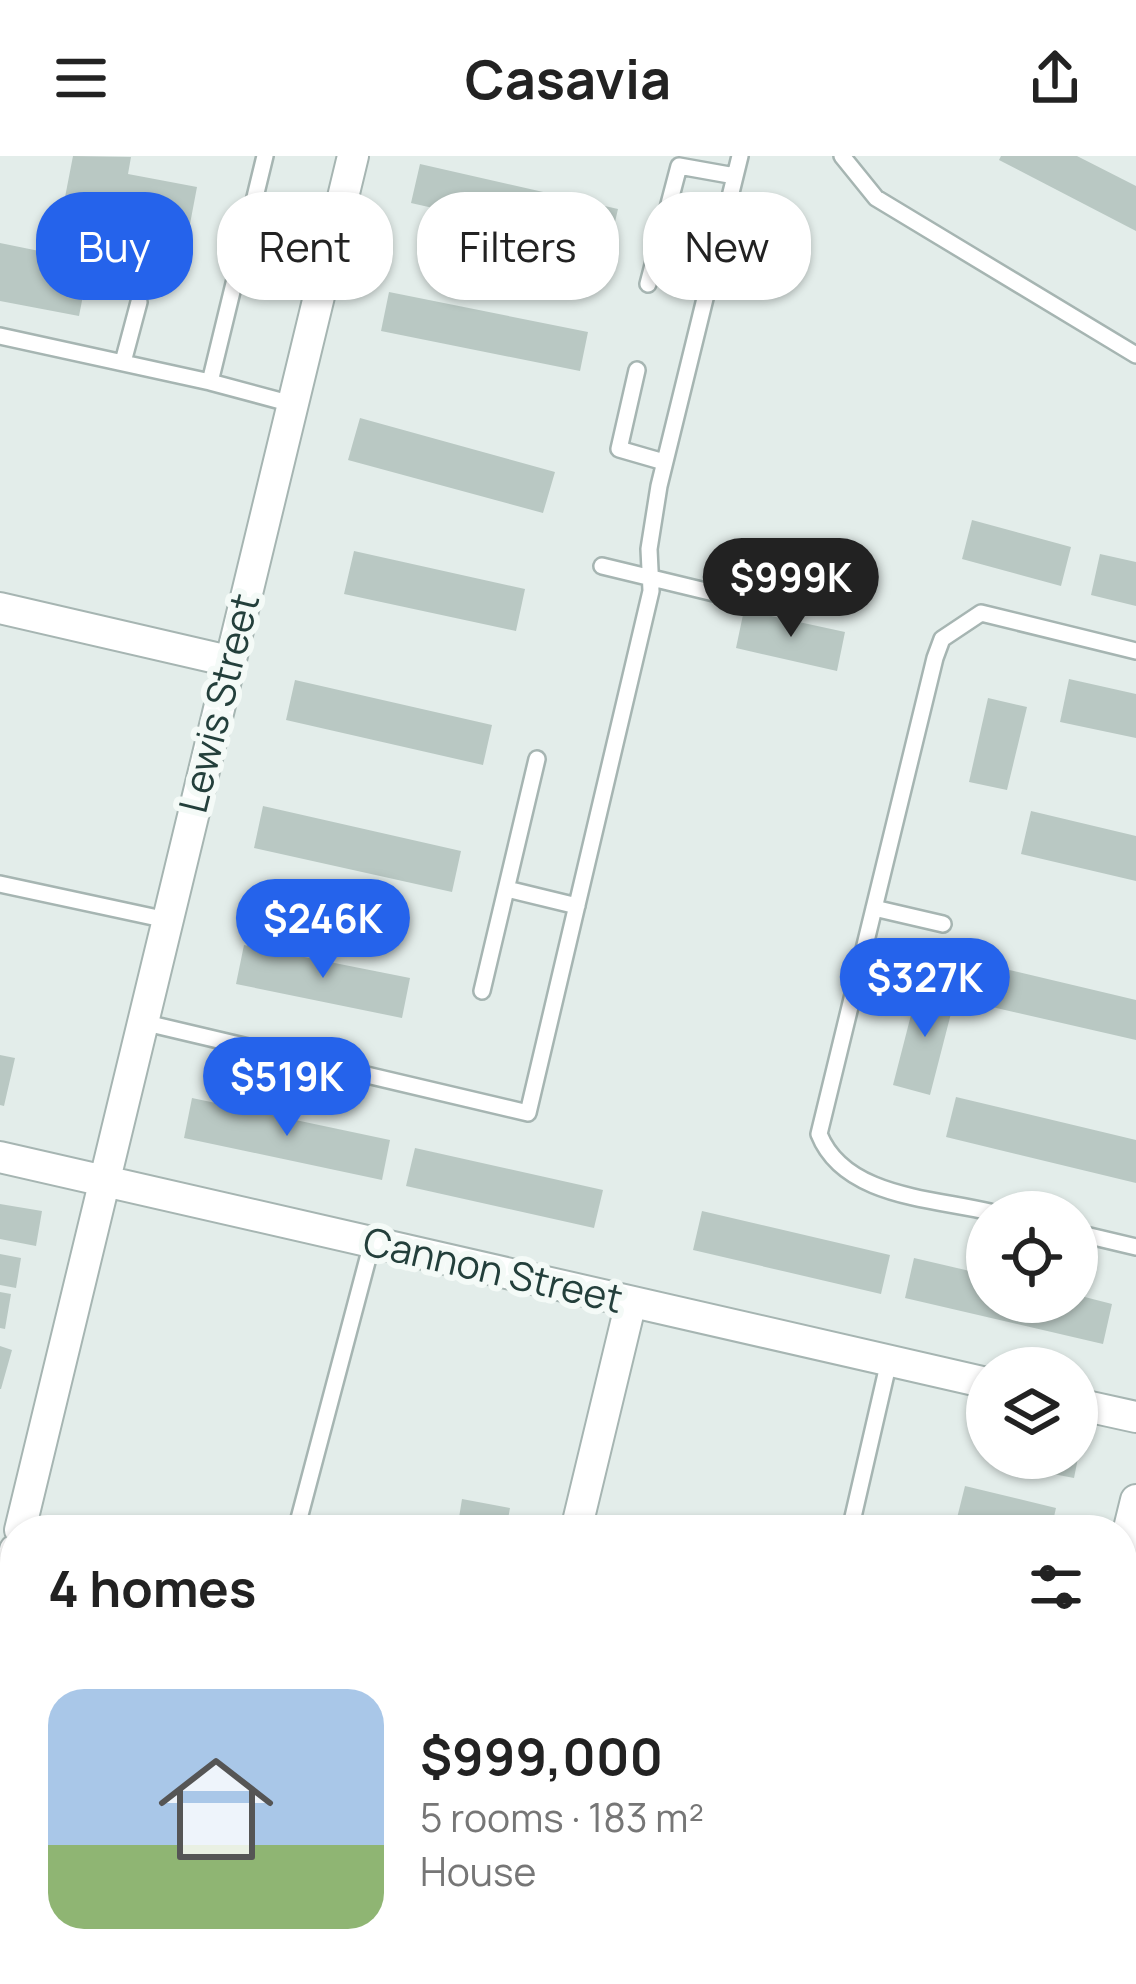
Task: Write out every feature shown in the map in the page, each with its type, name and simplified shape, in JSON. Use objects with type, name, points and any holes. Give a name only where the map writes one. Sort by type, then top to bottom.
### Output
[{"type":"street","name":"Lewis Street","points":[[24,1515],[353,156]]},
{"type":"street","points":[[0,608],[230,661]]},
{"type":"street","name":"Cannon Street","points":[[0,1157],[966,1378]]},
{"type":"street","points":[[580,1515],[631,1302]]},
{"type":"street","points":[[1098,1409],[1136,1417]]},
{"type":"lane","points":[[210,382],[266,156]]},
{"type":"lane","points":[[142,1022],[527,1113],[651,579],[649,549],[664,462],[740,156]]},
{"type":"lane","points":[[842,156],[876,198],[1136,355]]},
{"type":"lane","points":[[672,192],[679,166],[735,176]]},
{"type":"lane","points":[[123,362],[139,302]]},
{"type":"lane","points":[[0,336],[292,404]]},
{"type":"lane","points":[[637,370],[619,449],[664,462]]},
{"type":"lane","points":[[602,566],[718,594]]},
{"type":"lane","points":[[966,1206],[857,1180],[838,1167],[819,1134],[942,639],[981,613],[1136,651]]},
{"type":"lane","points":[[482,991],[537,759]]},
{"type":"lane","points":[[0,884],[166,920]]},
{"type":"lane","points":[[506,889],[577,906]]},
{"type":"lane","points":[[874,908],[943,924]]},
{"type":"lane","points":[[1098,1238],[1136,1247]]},
{"type":"lane","points":[[300,1515],[371,1243]]},
{"type":"lane","points":[[854,1515],[890,1361]]},
{"type":"building","points":[[73,156],[131,157],[128,174],[197,187],[193,208],[193,192],[66,192]]},
{"type":"building","points":[[1001,156],[1077,156],[1136,186],[1136,231],[999,160]]},
{"type":"building","points":[[420,164],[543,192],[417,192],[417,204],[411,203]]},
{"type":"building","points":[[0,243],[36,250],[36,300],[82,300],[79,316],[0,301]]},
{"type":"building","points":[[393,293],[588,332],[580,371],[381,331]]},
{"type":"building","points":[[360,418],[555,472],[543,513],[348,460]]},
{"type":"building","points":[[972,520],[1071,547],[1061,586],[962,559]]},
{"type":"building","points":[[354,551],[525,589],[516,631],[344,594]]},
{"type":"building","points":[[1100,554],[1136,562],[1136,606],[1091,595]]},
{"type":"building","points":[[744,610],[845,632],[837,671],[736,648]]},
{"type":"building","points":[[1069,679],[1136,694],[1136,738],[1060,722]]},
{"type":"building","points":[[295,680],[492,725],[483,765],[286,720]]},
{"type":"building","points":[[988,698],[1027,707],[1007,790],[969,782]]},
{"type":"building","points":[[263,806],[461,851],[452,892],[254,848]]},
{"type":"building","points":[[1031,811],[1136,836],[1136,881],[1021,854]]},
{"type":"building","points":[[244,945],[410,978],[402,1018],[236,984]]},
{"type":"building","points":[[988,965],[1136,1000],[1136,1040],[979,1004]]},
{"type":"building","points":[[919,984],[956,994],[930,1095],[893,1085]]},
{"type":"building","points":[[0,1055],[15,1058],[4,1106],[0,1105]]},
{"type":"building","points":[[956,1097],[1136,1140],[1136,1183],[946,1137]]},
{"type":"building","points":[[192,1098],[390,1140],[382,1180],[184,1138]]},
{"type":"building","points":[[415,1148],[603,1190],[594,1228],[406,1186]]},
{"type":"building","points":[[0,1204],[42,1211],[36,1246],[0,1239]]},
{"type":"building","points":[[702,1211],[890,1255],[881,1294],[693,1250]]},
{"type":"building","points":[[0,1254],[21,1258],[16,1288],[0,1285]]},
{"type":"building","points":[[914,1258],[966,1270],[966,1312],[905,1298]]},
{"type":"building","points":[[0,1292],[11,1294],[5,1329],[0,1328]]},
{"type":"building","points":[[1098,1300],[1112,1304],[1103,1344],[1013,1323],[1098,1323]]},
{"type":"building","points":[[0,1346],[12,1350],[1,1389],[0,1389]]},
{"type":"building","points":[[965,1486],[1056,1508],[1054,1515],[958,1515]]},
{"type":"building","points":[[462,1499],[510,1508],[509,1515],[459,1515]]}]
